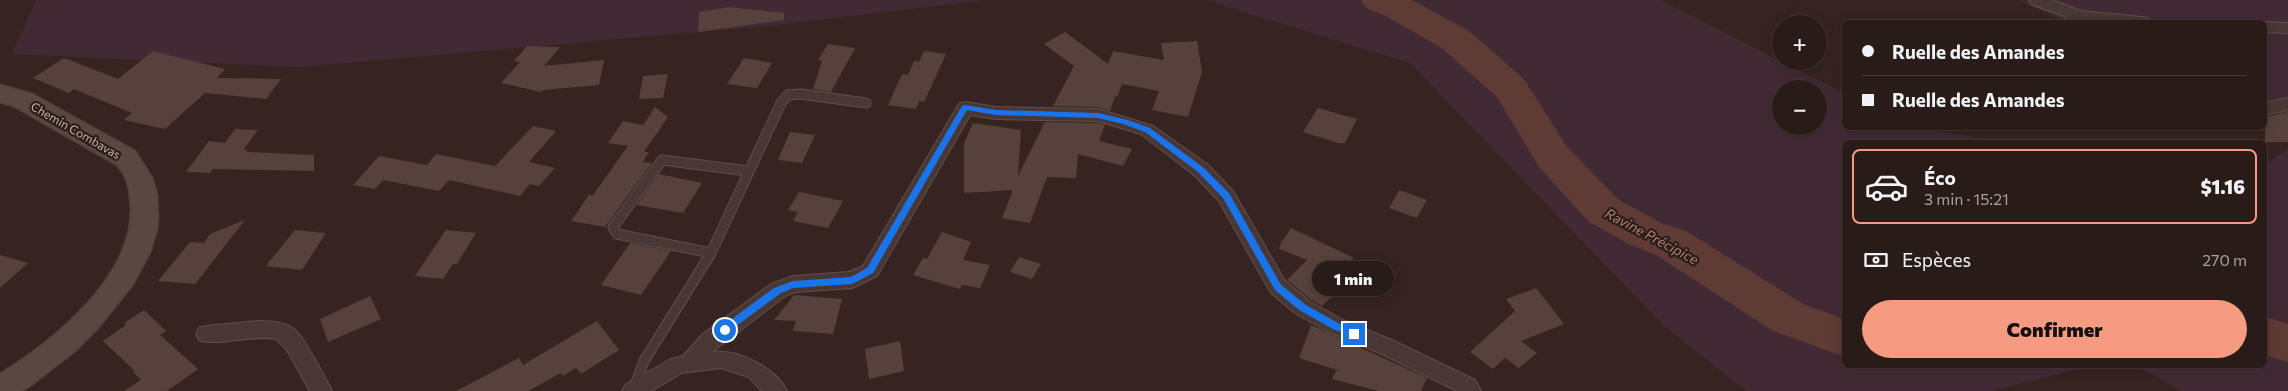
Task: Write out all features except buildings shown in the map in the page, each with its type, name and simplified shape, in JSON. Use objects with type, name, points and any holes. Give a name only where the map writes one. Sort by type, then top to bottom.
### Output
[{"type":"street","points":[[2037,0],[2075,19],[2097,20]]},
{"type":"street","points":[[2267,27],[2288,28]]},
{"type":"street","name":"Chemin Combavas","points":[[0,93],[23,100],[126,158],[137,169],[144,195],[145,216],[139,247],[125,273],[105,300],[72,336],[45,360],[0,389]]},
{"type":"street","points":[[2267,109],[2288,104]]},
{"type":"street","points":[[688,364],[710,340],[778,290],[793,284],[852,280],[870,271],[965,108],[996,112],[1098,116],[1125,122],[1147,130],[1201,170],[1226,196],[1278,288],[1302,307],[1336,326],[1430,367],[1467,386],[1470,391]]},
{"type":"street","points":[[206,334],[247,330],[273,330],[288,335],[321,391]]},
{"type":"street","points":[[633,391],[678,366],[722,359],[756,371],[776,391]]},
{"type":"lane","points":[[633,391],[644,361],[711,253],[781,103],[788,95],[801,94],[866,104]]},
{"type":"lane","points":[[711,253],[618,234],[613,227],[662,160],[748,171]]},
{"type":"shaded area","points":[[36,0],[985,0],[776,25],[301,67],[12,54]]},
{"type":"shaded area","points":[[1206,0],[1660,0],[1772,57],[1772,70],[1798,70],[1817,80],[1772,80],[1772,135],[1827,135],[1827,85],[1842,92],[1842,130],[1927,130],[1997,140],[1842,140],[1842,368],[2084,368],[1989,391],[1747,391],[1664,326],[1410,63]]},
{"type":"shaded area","points":[[2018,0],[2288,0],[2288,116],[2267,107],[2267,20],[2061,20]]},
{"type":"shaded area","points":[[2288,149],[2288,391],[2182,391],[2140,368],[2267,368],[2267,163]]},
{"type":"waterway","name":"Ravine Précipice","points":[[1379,0],[1399,8],[1456,40],[1511,88],[1553,157],[1604,211],[1646,234],[1671,243],[1789,318],[1842,337]]},
{"type":"waterway","name":"Ravine Précipice","points":[[2267,337],[2288,343]]},
{"type":"route","points":[[725,330],[778,290],[793,284],[852,280],[870,271],[965,108],[996,112],[1098,116],[1125,122],[1147,130],[1201,170],[1226,196],[1278,288],[1302,307],[1354,334]]}]
